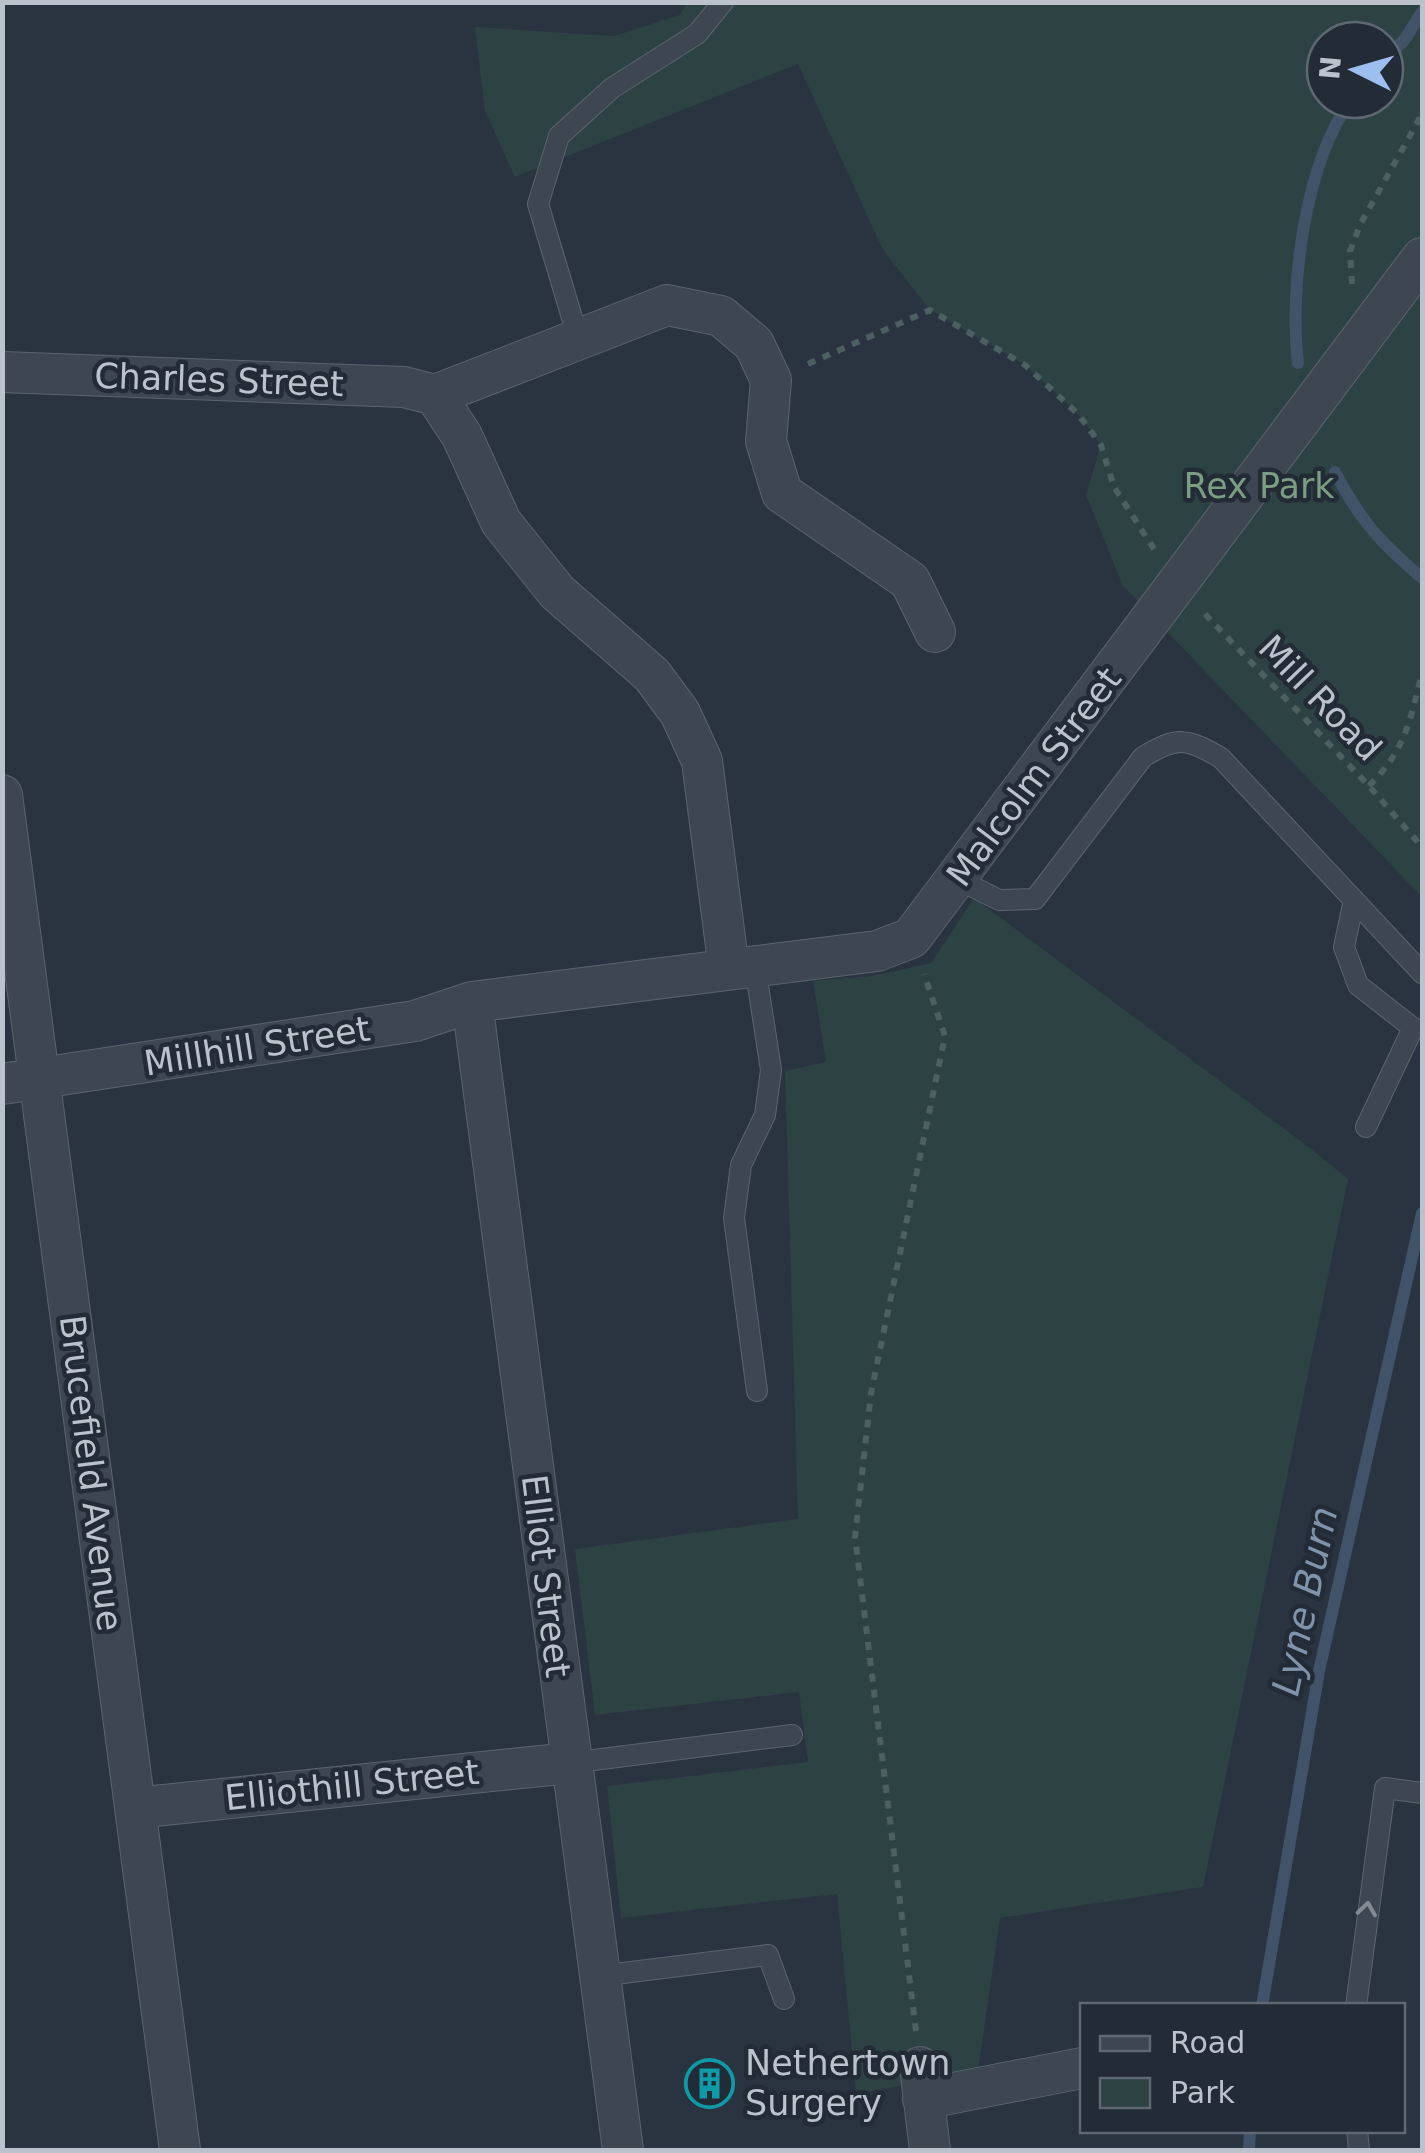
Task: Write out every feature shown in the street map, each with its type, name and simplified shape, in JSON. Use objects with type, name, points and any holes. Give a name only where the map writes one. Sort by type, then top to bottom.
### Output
[{"type":"street","name":"Malcolm Street","points":[[911,938],[1422,258]]},
{"type":"street","points":[[742,967],[702,761],[680,713],[652,676],[557,592],[500,522],[462,436],[435,395],[668,305],[720,316],[754,344],[771,380],[766,441],[782,493],[910,581],[935,632]]},
{"type":"street","name":"Charles Street","points":[[2,372],[404,387],[435,395]]},
{"type":"street","name":"Brucefield Avenue","points":[[2,795],[21,1082],[135,1808],[180,2150]]},
{"type":"street","points":[[472,1002],[876,950],[911,938]]},
{"type":"street","name":"Millhill Street","points":[[21,1082],[415,1021],[472,1002]]},
{"type":"street","name":"Elliot Street","points":[[472,1002],[623,2150]]},
{"type":"street","name":"Elliothill Street","points":[[135,1808],[570,1763]]},
{"type":"street","points":[[930,2150],[922,2083],[1080,2068]]},
{"type":"lane","points":[[579,341],[538,204],[559,136],[612,88],[697,34],[723,2]]},
{"type":"lane","points":[[957,879],[1000,900],[1035,898],[1143,758],[1168,742],[1195,742],[1221,758],[1422,973]]},
{"type":"lane","points":[[1354,900],[1344,947],[1358,984],[1413,1028],[1366,1127]]},
{"type":"lane","points":[[742,967],[771,1070],[765,1115],[741,1164],[734,1218],[757,1391]]},
{"type":"lane","points":[[570,1763],[792,1735]]},
{"type":"lane","points":[[1356,2003],[1385,1788],[1422,1793]]},
{"type":"lane","points":[[599,1976],[768,1954],[784,1998]]},
{"type":"path","points":[[1379,317],[1354,293],[1350,250],[1422,114]]},
{"type":"path","name":"Mill Road","points":[[771,380],[930,310],[1025,365],[1078,414],[1101,445],[1114,487],[1178,585],[1422,847]]},
{"type":"path","points":[[1369,786],[1393,761],[1404,738],[1422,672]]},
{"type":"path","points":[[911,938],[945,1036],[871,1394],[856,1537],[922,2083]]},
{"type":"green space","name":"Rex Park","points":[[687,2],[1422,3],[1422,897],[1123,586],[1086,495],[1101,445],[1078,414],[1025,365],[930,310],[883,250],[798,64],[515,177],[485,111],[475,27],[614,36],[680,15]]},
{"type":"green space","points":[[974,898],[1348,1179],[1203,1887],[1000,1918],[978,2071],[856,2094],[837,1894],[621,1918],[607,1786],[808,1762],[799,1692],[595,1715],[575,1549],[798,1519],[785,1071],[826,1062],[813,981],[872,976],[931,963]]},
{"type":"waterway","name":"Lyne Burn","points":[[1405,39],[1422,12]]},
{"type":"waterway","name":"Lyne Burn","points":[[1298,363],[1296,299],[1304,227],[1322,157],[1339,120]]},
{"type":"waterway","name":"Lyne Burn","points":[[1335,472],[1372,530],[1422,578]]},
{"type":"waterway","name":"Lyne Burn","points":[[1263,2003],[1319,1671],[1422,1213]]},
{"type":"waterway","name":"Lyne Burn","points":[[1249,2150],[1250,2133]]},
{"type":"place","name":"Nethertown Surgery","points":[[710,2083]]}]
